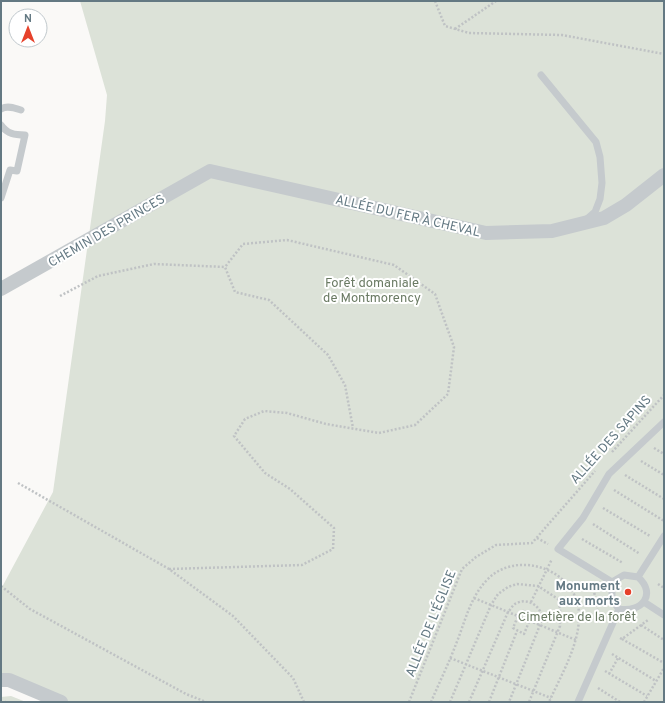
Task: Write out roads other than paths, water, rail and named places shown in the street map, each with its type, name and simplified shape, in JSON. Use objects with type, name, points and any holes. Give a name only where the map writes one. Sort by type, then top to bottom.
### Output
[{"type":"street","name":"ALLÉE DU FER À CHEVAL","points":[[210,171],[486,233],[552,232],[604,218],[626,205],[664,175]]},
{"type":"street","name":"CHEMIN DES PRINCES","points":[[1,289],[210,171]]},
{"type":"street","points":[[1,680],[8,680],[61,702]]},
{"type":"lane","points":[[541,75],[596,142],[600,157],[602,183],[600,199],[595,212],[580,224]]},
{"type":"lane","points":[[1,108],[14,107],[21,110]]},
{"type":"lane","points":[[1,125],[4,130],[10,134],[25,135],[17,171],[10,170],[1,198]]},
{"type":"lane","points":[[612,582],[558,549],[570,532],[583,518],[603,483],[615,468],[664,422]]},
{"type":"lane","points":[[639,575],[662,539]]},
{"type":"lane","points":[[612,582],[624,575],[639,575]]},
{"type":"lane","points":[[619,609],[635,609],[644,602],[647,595],[646,588],[639,575]]},
{"type":"lane","points":[[612,582],[612,600],[619,609]]},
{"type":"lane","points":[[644,602],[664,614]]},
{"type":"lane","points":[[578,702],[619,609]]},
{"type":"place","name":"Monument aux morts","points":[[628,592]]},
{"type":"park label","name":"Forêt domaniale de Montmorency","points":[[372,290]]},
{"type":"park label","name":"Cimetière de la forêt","points":[[577,616]]}]
